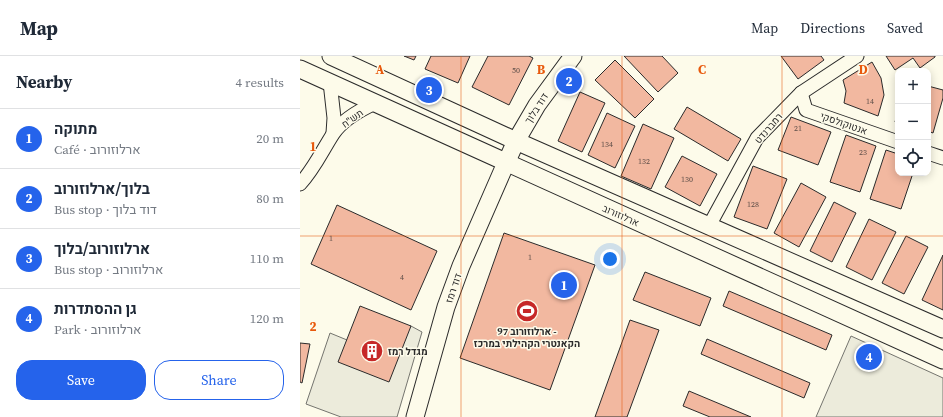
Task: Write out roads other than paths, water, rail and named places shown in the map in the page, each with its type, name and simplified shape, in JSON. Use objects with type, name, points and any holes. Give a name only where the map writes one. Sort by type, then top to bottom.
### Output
[{"type":"street","points":[[331,56],[516,141],[943,329]]},
{"type":"street","name":"דוד בלוך","points":[[506,163],[516,141],[537,104],[574,56]]},
{"type":"street","name":"רמברנדט","points":[[709,226],[757,138],[801,93],[857,56]]},
{"type":"street","name":"ארלוזורוב","points":[[300,69],[943,360]]},
{"type":"street","name":"תש\"ח","points":[[330,82],[334,118],[333,133]]},
{"type":"street","name":"אנטוקולסקי","points":[[801,93],[806,110],[895,141]]},
{"type":"street","name":"תש\"ח","points":[[333,133],[350,118],[375,103]]},
{"type":"street","points":[[300,184],[315,165],[333,133]]},
{"type":"street","points":[[931,154],[943,158]]},
{"type":"street","name":"דוד רמז","points":[[415,417],[446,307],[461,266],[506,163]]},
{"type":"place","name":"בלוך/ארלוזורוב","points":[[569,81]]},
{"type":"place","name":"ארלוזורוב/בלוך","points":[[429,90]]},
{"type":"place","name":"מתוקה","points":[[564,285]]},
{"type":"place","name":"ארלוזורוב 97 - הקאנטרי הקהילתי במרכז","points":[[527,311]]},
{"type":"place","name":"מגדל רמז","points":[[372,351]]},
{"type":"place","name":"גן ההסתדרות","points":[[869,357]]}]
